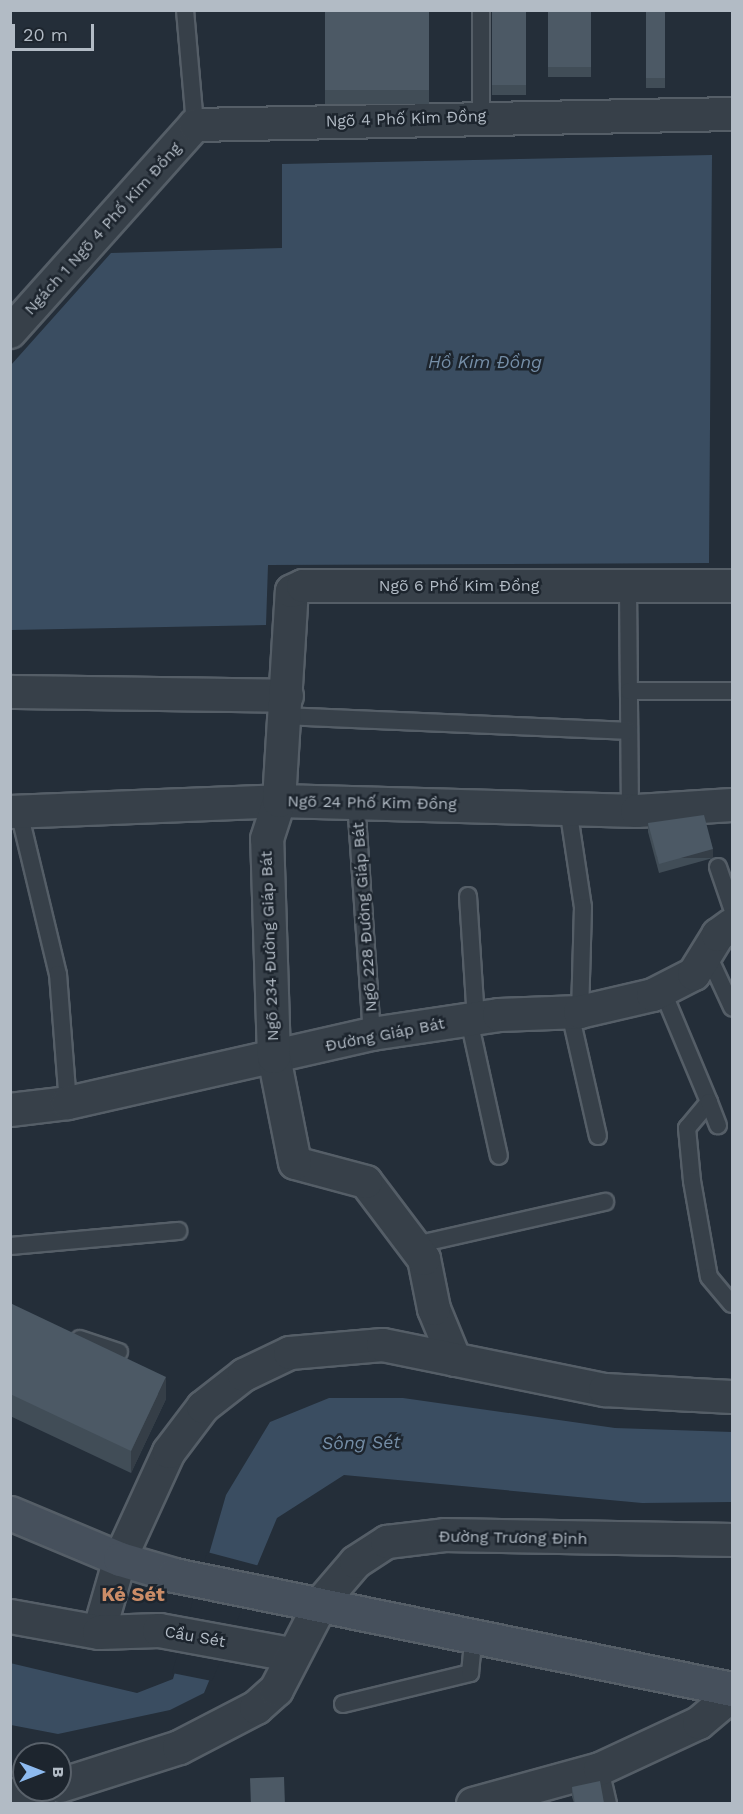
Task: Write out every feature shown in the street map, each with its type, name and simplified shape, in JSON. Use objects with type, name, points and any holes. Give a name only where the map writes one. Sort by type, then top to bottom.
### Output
[{"type":"main road","points":[[10,1514],[120,1559],[174,1575],[305,1603],[474,1633],[732,1689]]},
{"type":"street","name":"Ngõ 4 Phố Kim Đồng","points":[[195,125],[482,116],[732,114]]},
{"type":"street","name":"Ngách 1 Ngõ 4 Phố Kim Đồng","points":[[10,332],[195,125]]},
{"type":"street","name":"Ngõ 6 Phố Kim Đồng","points":[[279,801],[292,591],[303,586],[732,586]]},
{"type":"street","points":[[10,692],[286,706]]},
{"type":"street","name":"Ngõ 24 Phố Kim Đồng","points":[[15,812],[279,801],[356,801],[630,810],[732,806]]},
{"type":"street","name":"Ngõ 234 Đường Giáp Bát","points":[[279,801],[267,839],[274,1057],[295,1163],[366,1182],[415,1245]]},
{"type":"street","name":"Đường Giáp Bát","points":[[10,1110],[68,1103],[372,1034],[473,1019],[575,1012],[663,992],[694,974],[707,953],[732,925]]},
{"type":"street","points":[[415,1245],[454,1360]]},
{"type":"street","points":[[99,1632],[120,1559],[169,1452],[203,1407],[244,1375],[290,1353],[383,1345],[605,1390],[732,1397]]},
{"type":"street","name":"Đường Trương Định","points":[[305,1603],[356,1562],[387,1542],[445,1535],[732,1540]]},
{"type":"street","points":[[72,1781],[220,1730],[276,1689],[283,1652],[305,1603]]},
{"type":"street","name":"Cầu Sét","points":[[10,1616],[99,1632],[159,1630],[283,1652]]},
{"type":"street","points":[[473,1803],[518,1799],[600,1769],[699,1723],[732,1695]]},
{"type":"lane","points":[[185,10],[195,125]]},
{"type":"lane","points":[[482,10],[482,116]]},
{"type":"lane","points":[[628,586],[630,810]]},
{"type":"lane","points":[[629,691],[732,691]]},
{"type":"lane","points":[[286,706],[629,731]]},
{"type":"lane","name":"Ngõ 228 Đường Giáp Bát","points":[[356,801],[372,1034]]},
{"type":"lane","points":[[568,807],[583,907],[575,1012],[598,1136]]},
{"type":"lane","points":[[15,812],[58,974],[68,1103]]},
{"type":"lane","points":[[718,867],[732,908]]},
{"type":"lane","points":[[468,896],[473,1019],[499,1156]]},
{"type":"lane","points":[[707,953],[732,1007]]},
{"type":"lane","points":[[663,992],[718,1125]]},
{"type":"lane","points":[[709,1102],[687,1128],[692,1181],[709,1277],[732,1304]]},
{"type":"lane","points":[[415,1245],[605,1202]]},
{"type":"lane","points":[[10,1246],[178,1231]]},
{"type":"lane","points":[[65,1334],[119,1352]]},
{"type":"lane","points":[[343,1704],[470,1673],[474,1633]]},
{"type":"lane","points":[[600,1769],[608,1803]]},
{"type":"water","name":"Hồ Kim Đồng","points":[[712,155],[709,563],[268,565],[266,625],[11,630],[11,365],[111,253],[282,248],[282,164]]},
{"type":"water","name":"Sông Sét","points":[[329,1398],[403,1398],[615,1428],[732,1432],[732,1502],[642,1503],[344,1475],[277,1518],[204,1693],[170,1710],[58,1734],[11,1725],[10,1663],[137,1693],[173,1679],[226,1495],[270,1422]]},
{"type":"pier","points":[[207,1552],[260,1566],[212,1681],[172,1673]]},
{"type":"building","points":[[325,10],[429,10],[429,90],[325,90]]},
{"type":"building","points":[[492,10],[526,10],[526,85],[492,85]]},
{"type":"building","points":[[548,10],[591,10],[591,67],[548,67]]},
{"type":"building","points":[[646,10],[665,10],[665,78],[646,78]]},
{"type":"building","points":[[704,815],[713,849],[659,864],[648,823]]},
{"type":"building","points":[[10,1303],[166,1377],[131,1451],[10,1394]]},
{"type":"building","points":[[284,1777],[285,1803],[251,1804],[250,1778]]},
{"type":"building","points":[[600,1781],[604,1803],[575,1803],[572,1787]]},
{"type":"district","name":"Kẻ Sét","points":[[133,1594]]}]
